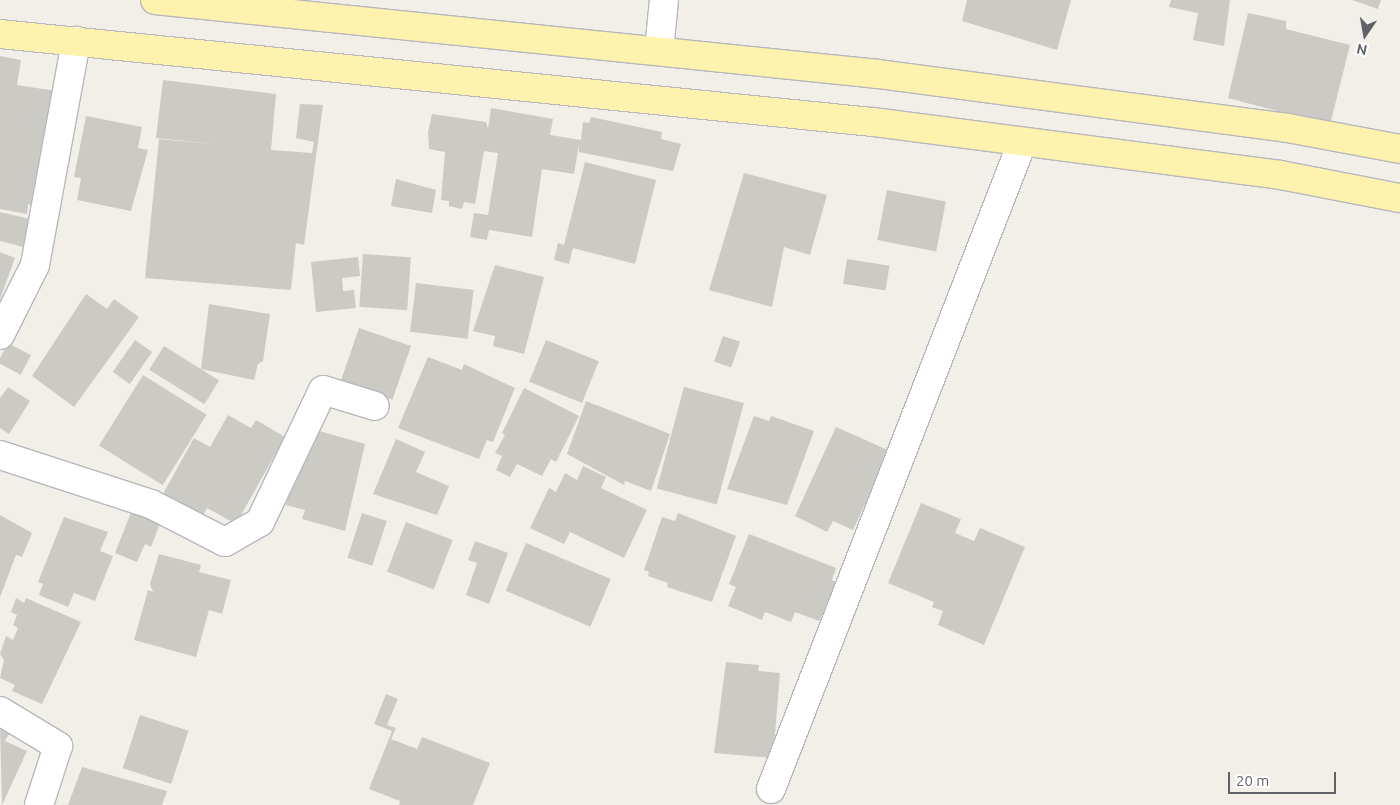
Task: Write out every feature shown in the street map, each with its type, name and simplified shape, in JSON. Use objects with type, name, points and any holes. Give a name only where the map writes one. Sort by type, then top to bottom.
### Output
[{"type":"main road","points":[[155,0],[659,50],[1288,128],[1400,149]]},
{"type":"main road","points":[[0,34],[864,121],[1280,176],[1400,198]]},
{"type":"street","points":[[659,50],[664,0]]},
{"type":"street","points":[[0,335],[35,265],[76,41]]},
{"type":"street","points":[[771,789],[1022,143]]},
{"type":"street","points":[[0,455],[151,504],[225,542],[260,522],[323,390],[375,406]]},
{"type":"street","points":[[0,711],[58,746],[38,805]]},
{"type":"building","points":[[967,0],[1071,0],[1057,50],[962,21]]},
{"type":"building","points":[[1171,0],[1230,0],[1224,46],[1193,40],[1198,13],[1169,7]]},
{"type":"building","points":[[1352,0],[1381,0],[1378,9]]},
{"type":"building","points":[[1248,13],[1286,21],[1286,29],[1350,45],[1330,125],[1228,98]]},
{"type":"building","points":[[0,56],[21,60],[17,85],[56,91],[37,206],[28,204],[27,214],[0,209]]},
{"type":"building","points":[[163,80],[276,94],[271,150],[312,153],[314,142],[296,138],[300,104],[323,105],[304,245],[296,243],[291,290],[145,278],[159,139],[223,145],[156,138]]},
{"type":"building","points":[[491,108],[553,119],[550,135],[581,140],[583,122],[589,123],[591,117],[662,132],[661,139],[681,144],[673,171],[579,152],[579,144],[574,174],[542,169],[532,237],[489,230],[487,240],[470,237],[474,213],[488,215],[498,153],[484,151],[475,204],[464,202],[462,209],[449,206],[449,201],[441,200],[445,152],[429,149],[428,132],[432,114],[486,122],[488,129]]},
{"type":"building","points":[[86,116],[142,127],[138,148],[148,150],[131,211],[77,200],[81,178],[74,177]]},
{"type":"building","points":[[585,162],[656,180],[635,264],[573,248],[569,264],[554,260],[558,243],[564,245]]},
{"type":"building","points":[[744,173],[827,195],[810,255],[784,247],[772,307],[709,290]]},
{"type":"building","points":[[396,179],[436,190],[432,213],[391,206]]},
{"type":"building","points":[[887,190],[946,201],[936,252],[877,240]]},
{"type":"building","points":[[0,212],[34,220],[27,248],[0,241]]},
{"type":"building","points":[[0,252],[15,258],[0,299]]},
{"type":"building","points":[[363,254],[411,257],[407,310],[359,307]]},
{"type":"building","points":[[358,257],[360,276],[342,278],[343,291],[354,290],[356,308],[316,312],[311,262]]},
{"type":"building","points":[[847,259],[889,266],[886,290],[843,284]]},
{"type":"building","points":[[495,265],[544,277],[524,354],[493,346],[495,336],[473,331]]},
{"type":"building","points":[[416,283],[474,290],[468,339],[410,332]]},
{"type":"building","points":[[86,294],[107,309],[114,299],[139,317],[74,407],[32,376]]},
{"type":"building","points":[[209,304],[270,314],[263,361],[258,364],[254,380],[201,369]]},
{"type":"building","points":[[359,328],[411,346],[392,400],[340,382]]},
{"type":"building","points":[[723,336],[740,342],[731,367],[714,362]]},
{"type":"building","points":[[135,340],[152,352],[130,384],[113,372]]},
{"type":"building","points":[[546,340],[599,361],[582,403],[529,382]]},
{"type":"building","points":[[8,343],[31,355],[21,375],[0,364],[0,358]]},
{"type":"building","points":[[164,346],[219,380],[204,404],[149,370]]},
{"type":"building","points":[[428,357],[462,370],[464,364],[515,388],[493,442],[487,440],[479,459],[398,428]]},
{"type":"building","points":[[143,375],[207,415],[163,485],[99,445]]},
{"type":"building","points":[[8,387],[30,401],[9,434],[0,428],[0,398]]},
{"type":"building","points":[[684,387],[744,403],[717,504],[657,488]]},
{"type":"building","points":[[524,388],[579,416],[556,462],[551,459],[542,476],[517,464],[510,477],[496,470],[502,456],[495,453],[505,435],[502,433]]},
{"type":"building","points":[[586,401],[670,434],[651,491],[625,481],[624,485],[567,454]]},
{"type":"building","points":[[228,415],[251,428],[256,420],[285,437],[236,524],[207,508],[199,523],[159,501],[194,438],[210,447]]},
{"type":"building","points":[[754,416],[769,421],[771,416],[814,431],[787,505],[727,489]]},
{"type":"building","points":[[836,427],[890,451],[853,530],[833,521],[827,532],[795,516]]},
{"type":"building","points":[[309,428],[365,444],[345,531],[302,519],[305,510],[286,505]]},
{"type":"building","points":[[396,439],[425,452],[416,472],[449,486],[437,515],[373,494]]},
{"type":"building","points":[[583,466],[606,477],[601,488],[647,510],[624,558],[570,532],[564,544],[530,528],[549,488],[556,492],[565,473],[577,480]]},
{"type":"building","points":[[921,503],[961,519],[955,533],[974,541],[980,528],[1025,547],[984,645],[938,625],[943,611],[932,607],[934,602],[888,583]]},
{"type":"building","points":[[132,510],[161,521],[151,547],[145,544],[137,562],[115,553]]},
{"type":"building","points":[[362,513],[387,521],[372,566],[347,558]]},
{"type":"building","points":[[678,513],[736,536],[712,602],[667,587],[668,583],[648,576],[649,572],[644,570],[662,517],[675,521]]},
{"type":"building","points":[[0,515],[32,533],[22,557],[16,555],[0,597]]},
{"type":"building","points":[[64,517],[108,532],[100,551],[113,556],[95,601],[74,593],[68,607],[39,595],[43,584],[38,582]]},
{"type":"building","points":[[406,522],[453,540],[434,589],[387,571]]},
{"type":"building","points":[[749,534],[836,568],[832,580],[840,583],[819,621],[795,612],[791,622],[765,612],[762,620],[728,606],[736,587],[729,584]]},
{"type":"building","points":[[475,541],[508,553],[489,604],[466,595],[477,563],[468,560]]},
{"type":"building","points":[[526,543],[611,579],[590,627],[506,591]]},
{"type":"building","points":[[159,554],[201,565],[199,572],[231,580],[222,614],[209,610],[196,657],[134,640],[148,590],[153,592],[150,584]]},
{"type":"building","points":[[16,598],[24,603],[26,598],[81,622],[42,704],[12,691],[15,685],[0,678],[4,660],[0,654],[6,636],[13,640],[18,628],[13,625],[17,615],[11,612]]},
{"type":"building","points":[[726,662],[759,665],[758,671],[780,673],[773,758],[714,753]]},
{"type":"building","points":[[386,694],[398,699],[387,725],[396,728],[391,739],[417,749],[422,737],[490,763],[473,805],[399,805],[400,801],[369,789],[392,731],[374,724]]},
{"type":"building","points":[[140,715],[189,731],[171,784],[123,768]]},
{"type":"building","points":[[0,723],[12,729],[5,741],[27,751],[2,805]]},
{"type":"building","points":[[82,767],[167,791],[162,805],[68,805]]}]
